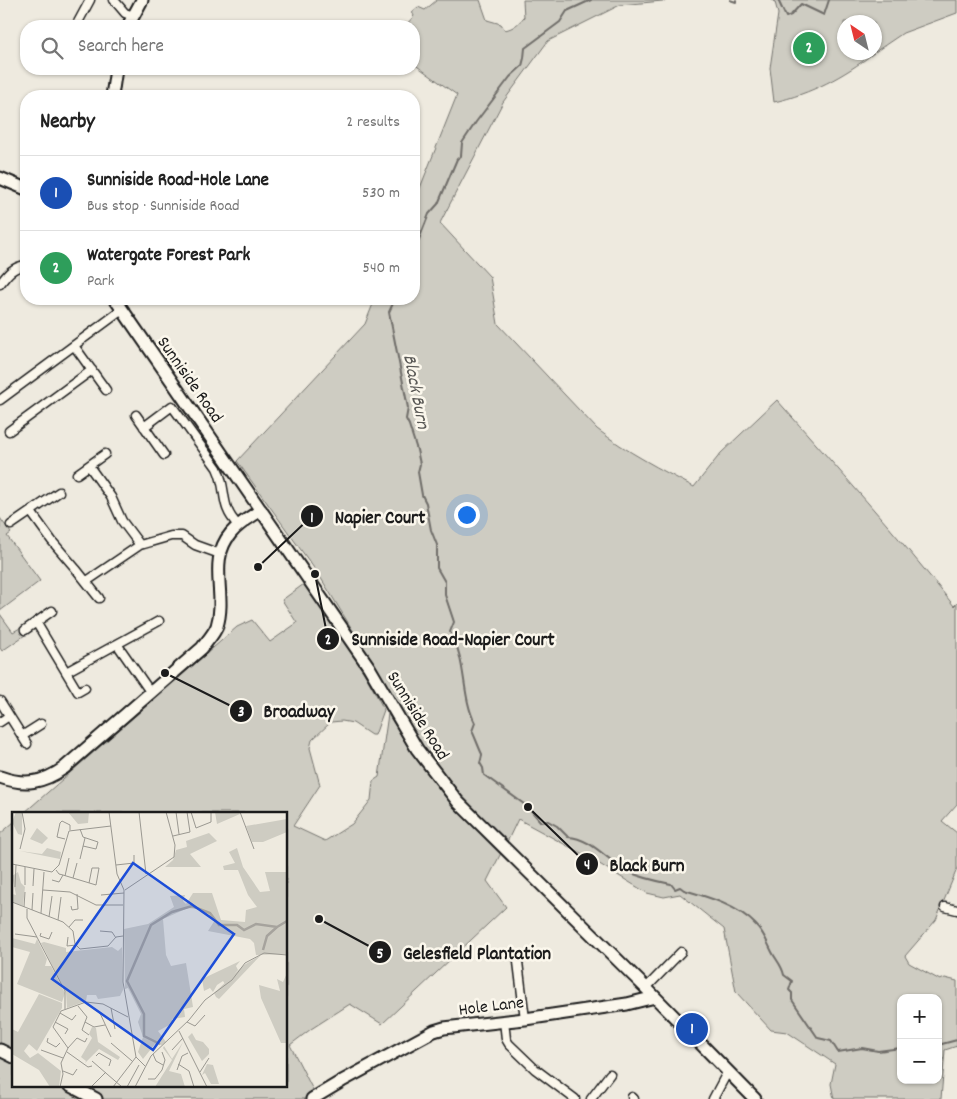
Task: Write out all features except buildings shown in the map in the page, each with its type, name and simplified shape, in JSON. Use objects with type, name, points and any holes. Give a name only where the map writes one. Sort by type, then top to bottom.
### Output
[{"type":"main road","points":[[131,20],[142,0]]},
{"type":"main road","points":[[113,90],[115,75]]},
{"type":"main road","points":[[0,178],[20,186]]},
{"type":"main road","name":"Sunniside Road","points":[[119,305],[369,667],[412,742],[443,784],[755,1099]]},
{"type":"main road","points":[[0,778],[12,781],[33,782],[45,780],[53,776],[202,648],[216,627],[220,602],[217,576],[220,554],[226,538],[238,525],[261,510]]},
{"type":"main road","name":"Hole Lane","points":[[312,1099],[434,1031],[444,1028],[627,1004],[655,998]]},
{"type":"main road","points":[[0,1050],[12,1056]]},
{"type":"main road","points":[[71,1086],[96,1099]]},
{"type":"street","points":[[79,20],[90,0]]},
{"type":"street","points":[[114,0],[129,20]]},
{"type":"street","points":[[0,284],[9,271],[20,265]]},
{"type":"street","points":[[0,400],[122,310]]},
{"type":"street","points":[[75,346],[106,390]]},
{"type":"street","points":[[9,431],[92,370]]},
{"type":"street","points":[[144,426],[172,406],[217,468],[222,479],[226,510],[238,525]]},
{"type":"street","points":[[136,415],[164,455]]},
{"type":"street","points":[[77,474],[105,454]]},
{"type":"street","points":[[89,466],[111,497],[122,521],[140,545]]},
{"type":"street","points":[[11,525],[59,492]]},
{"type":"street","points":[[31,512],[52,541],[87,581],[99,598]]},
{"type":"street","points":[[87,581],[140,545],[171,536],[182,536],[195,545],[220,554]]},
{"type":"street","points":[[25,630],[52,611]]},
{"type":"street","points":[[66,672],[159,621]]},
{"type":"street","points":[[36,622],[78,692],[85,688]]},
{"type":"street","points":[[117,644],[151,693]]},
{"type":"street","points":[[0,701],[27,744]]},
{"type":"street","points":[[0,722],[9,716]]},
{"type":"street","points":[[22,736],[40,724]]},
{"type":"street","points":[[945,907],[957,910]]},
{"type":"street","points":[[646,988],[681,952]]},
{"type":"street","points":[[518,962],[525,1018]]},
{"type":"street","points":[[504,1021],[506,1039],[509,1044],[535,1069],[575,1099]]},
{"type":"street","points":[[713,1099],[728,1071]]},
{"type":"street","points":[[591,1099],[610,1074]]},
{"type":"shaded area","points":[[437,0],[480,0],[487,20],[501,24],[505,30],[516,25],[524,17],[523,0],[673,0],[620,5],[548,41],[503,102],[440,223],[490,277],[498,324],[597,429],[632,453],[694,487],[721,453],[777,400],[889,528],[954,606],[957,603],[957,804],[942,821],[957,833],[957,869],[936,920],[905,956],[909,963],[940,980],[945,978],[957,981],[957,1046],[945,1050],[941,1099],[834,1099],[831,1084],[835,1064],[787,1032],[771,1030],[736,992],[724,929],[680,894],[664,897],[647,893],[588,857],[518,819],[507,842],[449,782],[419,742],[319,575],[237,461],[365,324],[373,305],[420,305],[420,188],[457,95],[420,68],[420,20],[410,20],[414,16],[412,12],[418,7],[425,10]]},
{"type":"shaded area","points":[[772,0],[957,0],[957,13],[903,33],[882,47],[882,15],[837,15],[837,60],[864,60],[827,83],[788,99],[774,102],[770,68],[778,14],[775,2]]},
{"type":"shaded area","points":[[0,518],[11,533],[7,536],[40,581],[0,611]]},
{"type":"shaded area","points":[[304,584],[357,661],[384,710],[375,735],[371,735],[353,723],[342,721],[331,722],[312,740],[310,748],[320,785],[293,826],[325,841],[352,824],[371,800],[373,781],[379,777],[388,714],[407,745],[436,785],[501,853],[487,881],[506,907],[382,1024],[350,1004],[290,1045],[313,1090],[305,1099],[104,1099],[80,1086],[288,1086],[288,812],[25,812],[237,627],[252,620],[270,642],[297,623],[282,600]]},
{"type":"shaded area","points":[[0,614],[13,632],[20,628],[25,635],[2,651],[0,648]]},
{"type":"shaded area","points":[[12,824],[12,1051],[0,1045],[0,834]]},
{"type":"shaded area","points":[[0,1057],[12,1063],[12,1086],[57,1086],[83,1099],[0,1099]]},
{"type":"waterway","name":"Black Burn","points":[[420,237],[429,214],[438,204],[457,159],[461,156],[462,143],[510,77],[522,66],[525,48],[560,22],[567,11],[591,0]]},
{"type":"waterway","name":"Black Burn","points":[[730,0],[736,2],[736,0]]},
{"type":"waterway","name":"Black Burn","points":[[778,0],[786,17],[791,15],[801,4],[824,15],[829,0]]},
{"type":"waterway","name":"Black Burn","points":[[392,305],[389,312],[408,408],[406,419],[417,450],[422,495],[426,503],[431,530],[437,545],[437,568],[445,582],[445,595],[454,622],[450,632],[462,666],[468,701],[475,723],[472,731],[482,754],[480,763],[484,775],[528,807],[541,822],[548,821],[557,826],[568,837],[585,841],[621,868],[644,878],[671,884],[675,889],[680,887],[713,899],[732,907],[749,918],[763,934],[784,975],[792,981],[789,990],[792,993],[792,1000],[818,1038],[831,1041],[838,1052],[862,1048],[878,1051],[897,1049]]},
{"type":"waterway","name":"Black Burn","points":[[942,1044],[957,1040]]},
{"type":"place","name":"Watergate Forest Park","points":[[809,48]]},
{"type":"place","name":"Napier Court","points":[[258,567]]},
{"type":"place","name":"Sunniside Road-Napier Court","points":[[315,574]]},
{"type":"place","name":"Broadway","points":[[165,673]]},
{"type":"place","name":"Black Burn","points":[[528,807]]},
{"type":"place","name":"Gelesfield Plantation","points":[[319,919]]},
{"type":"place","name":"Sunniside Road-Hole Lane","points":[[692,1029]]}]
